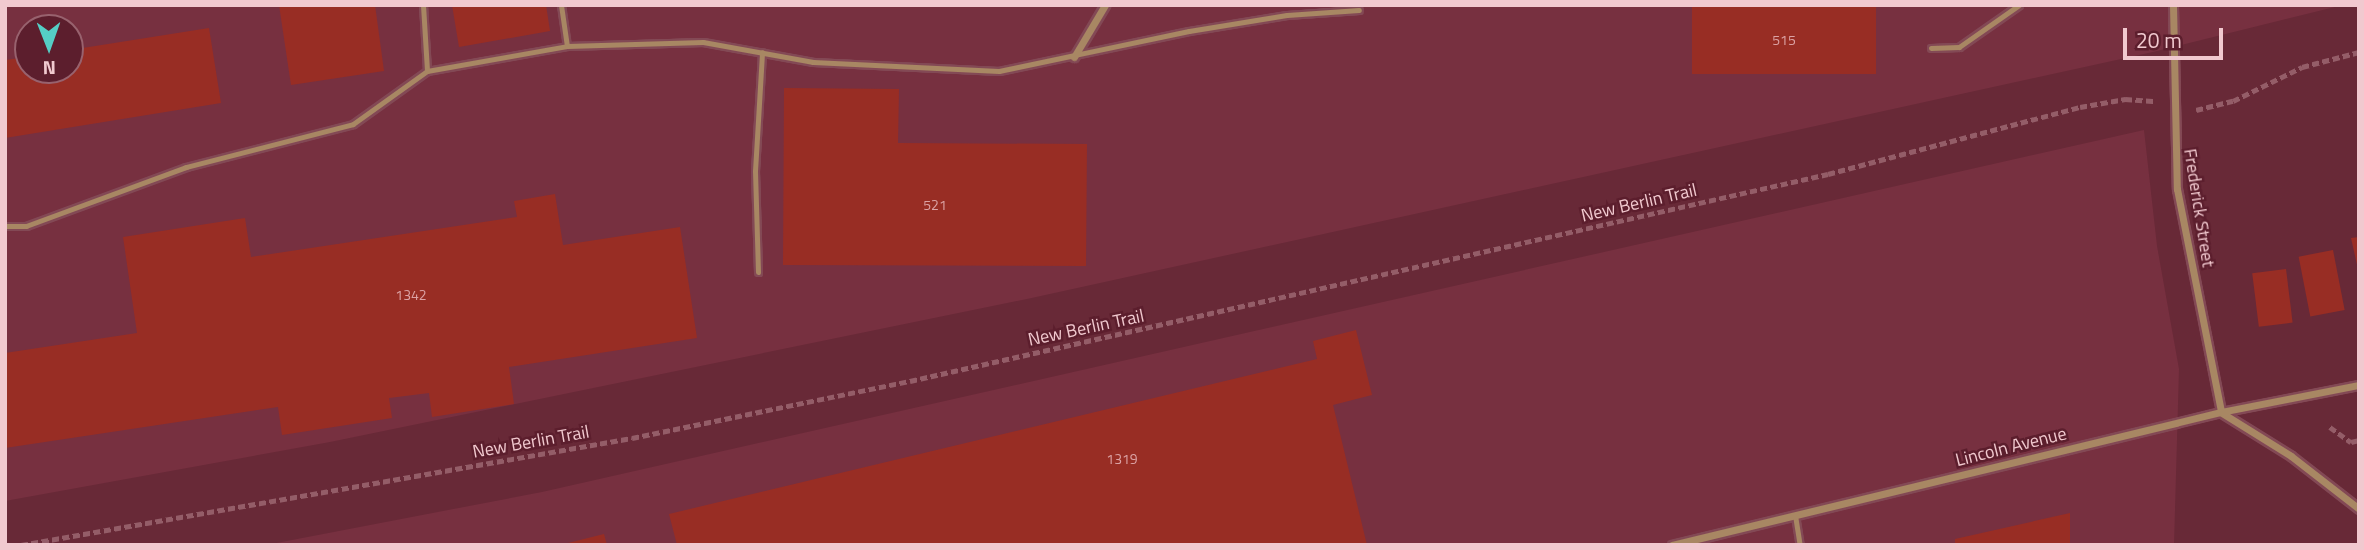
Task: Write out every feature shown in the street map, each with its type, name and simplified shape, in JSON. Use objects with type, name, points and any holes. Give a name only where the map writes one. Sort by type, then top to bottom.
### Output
[{"type":"street","points":[[1074,57],[1105,5]]},
{"type":"street","name":"Frederick Street","points":[[2173,5],[2177,189],[2221,412]]},
{"type":"street","name":"Lincoln Avenue","points":[[1672,545],[2221,412],[2359,385]]},
{"type":"street","points":[[2221,412],[2291,456],[2359,509]]},
{"type":"lane","points":[[423,5],[427,71]]},
{"type":"lane","points":[[561,5],[566,46]]},
{"type":"lane","points":[[1931,48],[1959,47],[2019,5]]},
{"type":"lane","points":[[5,226],[26,226],[186,167],[354,124],[427,71],[566,46],[703,42],[813,62],[999,71],[1226,25],[1359,10]]},
{"type":"lane","points":[[758,272],[755,171],[762,52]]},
{"type":"lane","points":[[1794,515],[1800,545]]},
{"type":"path","points":[[2198,110],[2233,101],[2302,67],[2359,52]]},
{"type":"path","name":"New Berlin Trail","points":[[21,545],[592,445],[896,384],[1828,174],[2092,104],[2148,99]]},
{"type":"path","points":[[2330,427],[2351,442],[2359,440]]},
{"type":"shaded area","points":[[5,5],[2343,5],[2153,52],[1027,299],[330,442],[5,501]]},
{"type":"shaded area","points":[[2144,130],[2157,246],[2179,369],[2174,545],[266,545],[542,492]]},
{"type":"building","points":[[279,5],[375,5],[384,71],[291,85]]},
{"type":"building","points":[[452,5],[546,5],[550,31],[459,47]]},
{"type":"building","points":[[1692,5],[1876,5],[1876,74],[1692,74]]},
{"type":"building","points":[[209,28],[221,103],[5,138],[5,60],[14,59],[14,84],[84,84],[84,48]]},
{"type":"building","points":[[784,88],[899,89],[898,143],[1087,144],[1086,266],[783,265]]},
{"type":"building","points":[[555,194],[563,245],[680,227],[697,338],[509,367],[514,404],[432,417],[429,393],[389,398],[392,418],[282,435],[278,407],[5,448],[5,353],[137,333],[123,237],[245,218],[251,257],[517,217],[514,201]]},
{"type":"building","points":[[2359,237],[2359,269],[2358,269],[2351,238]]},
{"type":"building","points":[[2333,250],[2345,310],[2310,317],[2299,257]]},
{"type":"building","points":[[2286,269],[2293,323],[2259,327],[2252,273]]},
{"type":"building","points":[[1356,330],[1372,395],[1333,405],[1367,545],[677,545],[669,514],[1317,359],[1313,341]]},
{"type":"building","points":[[2070,513],[2070,545],[1955,545],[1955,539]]},
{"type":"building","points":[[604,534],[607,545],[564,544]]}]
